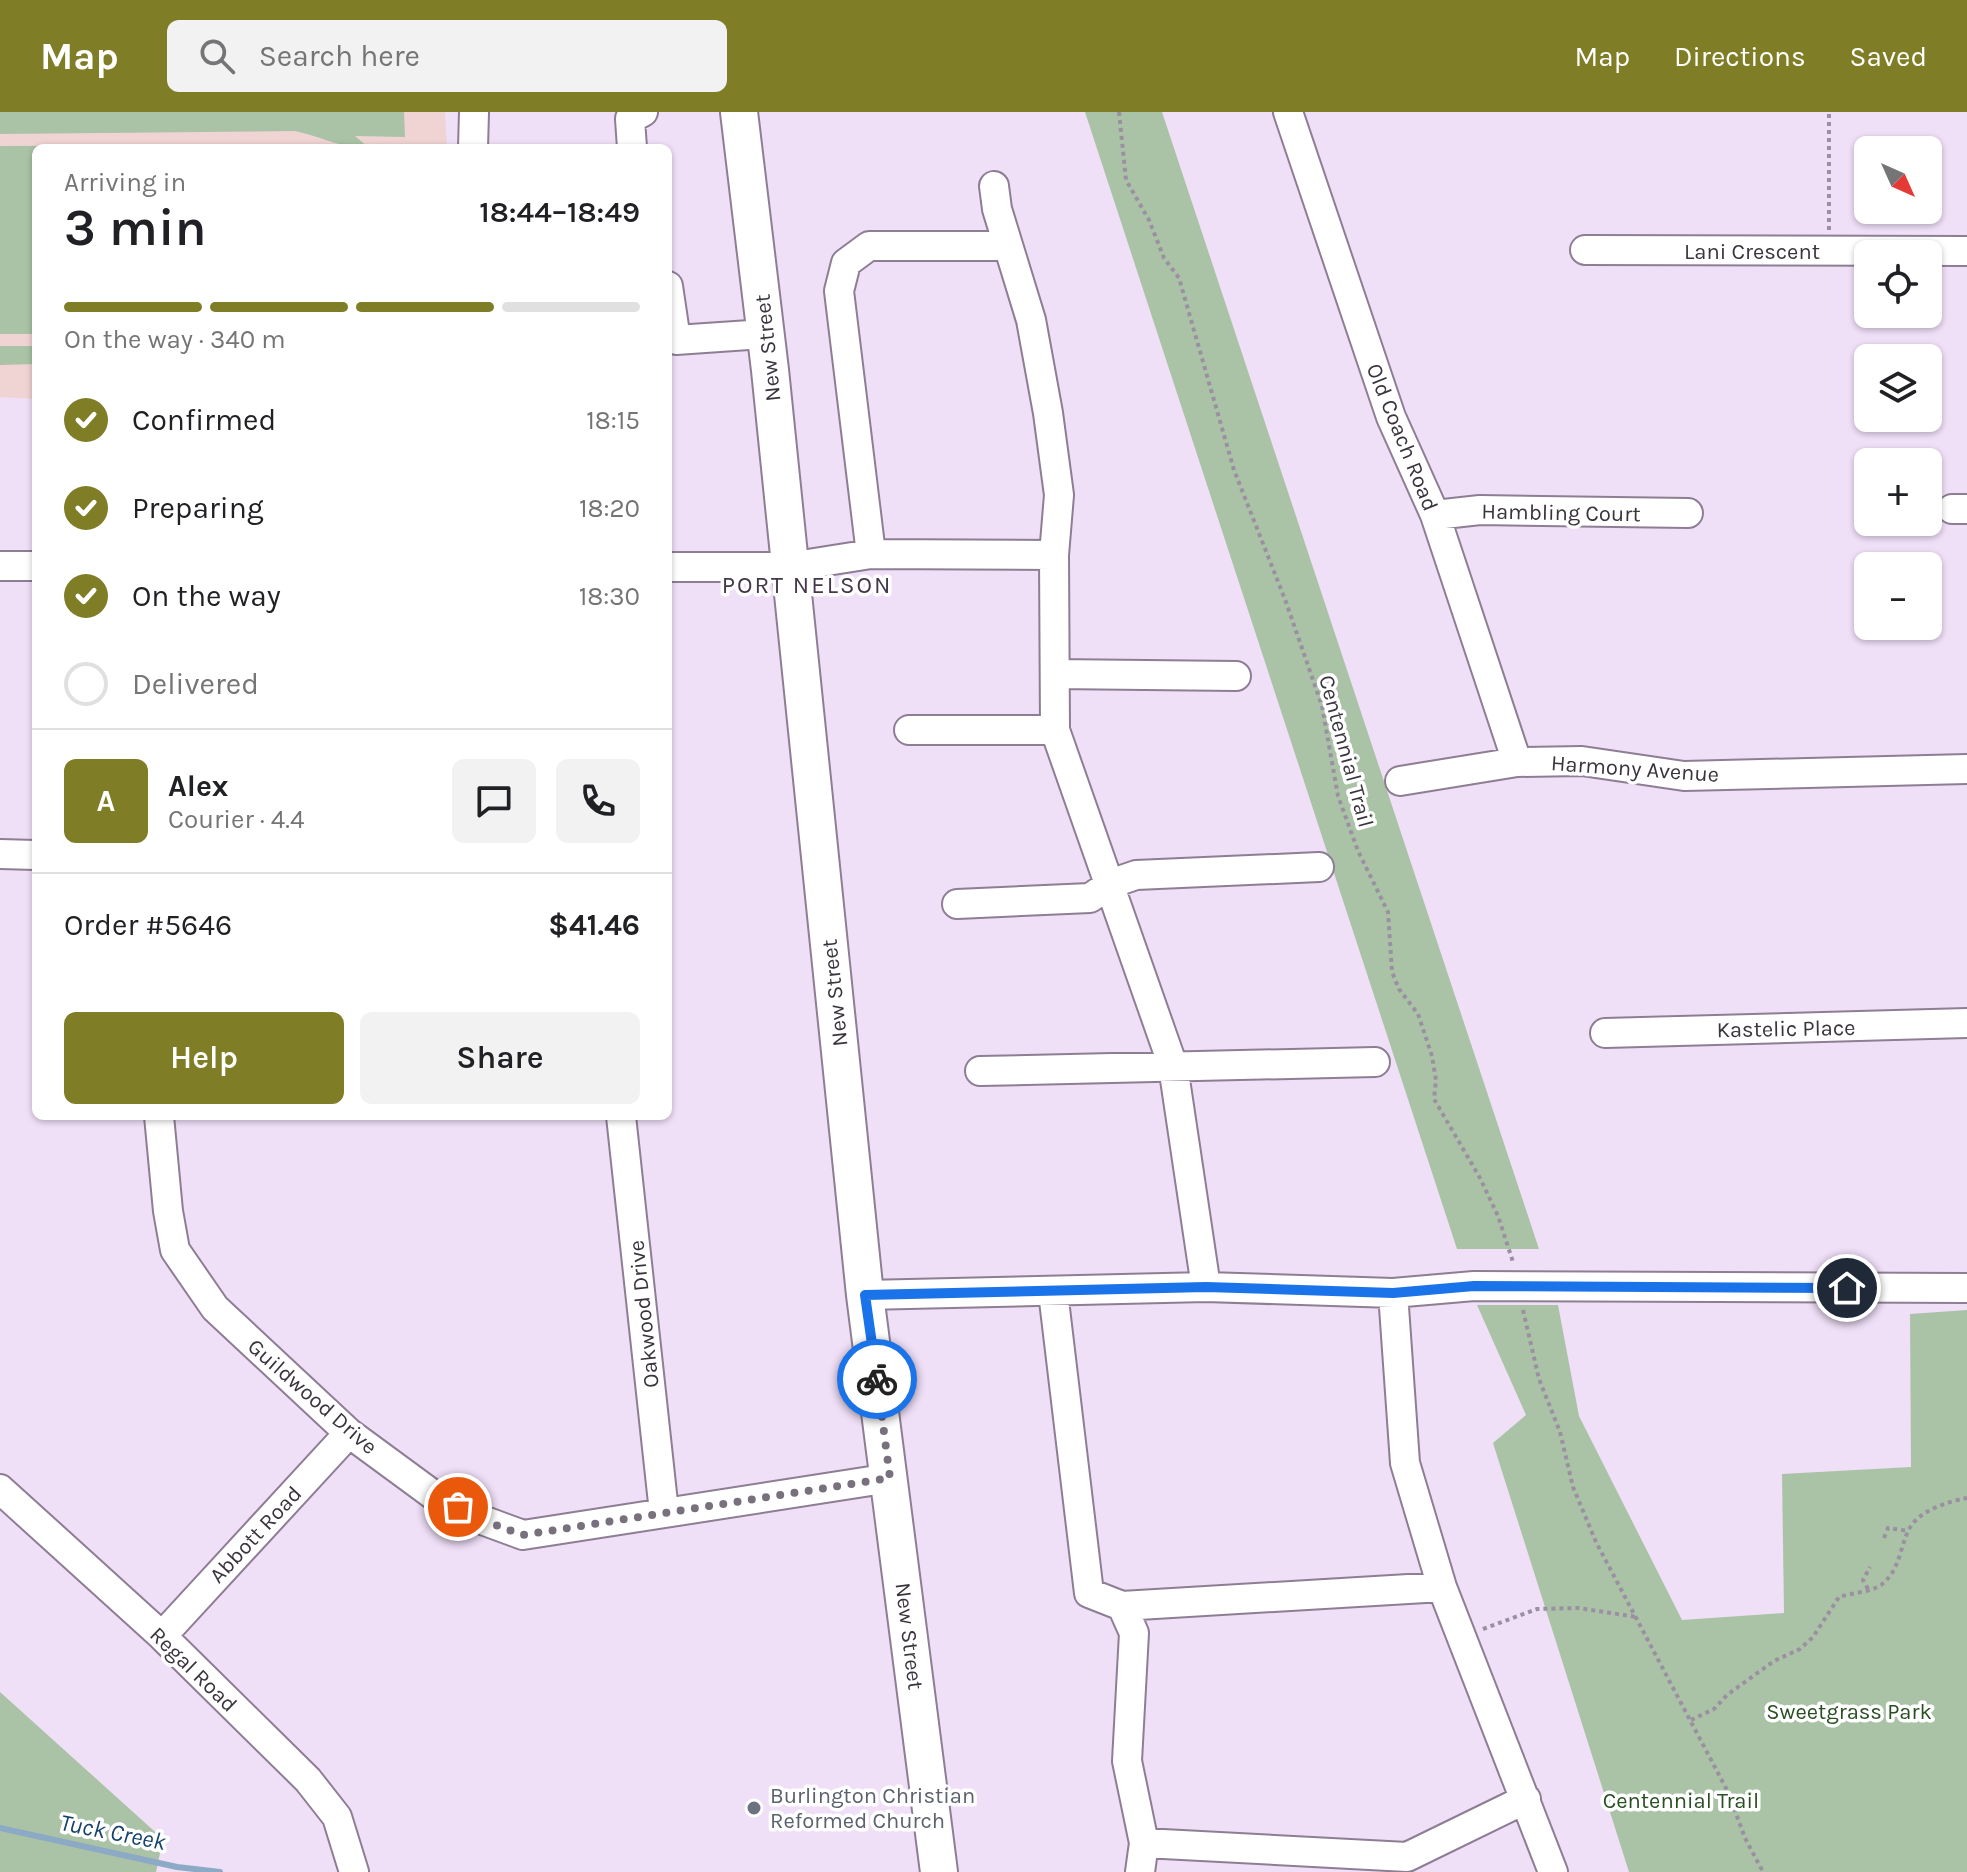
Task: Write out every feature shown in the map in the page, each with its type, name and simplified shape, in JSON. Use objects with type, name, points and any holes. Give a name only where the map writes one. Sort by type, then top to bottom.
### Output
[{"type":"main road","name":"New Street","points":[[739,112],[865,1295],[939,1872]]},
{"type":"street","points":[[473,144],[474,112]]},
{"type":"street","points":[[632,144],[630,119],[643,112]]},
{"type":"street","name":"Old Coach Road","points":[[1288,112],[1391,417],[1435,515],[1517,762]]},
{"type":"street","points":[[994,186],[997,209],[1031,320],[1059,495],[1054,555],[1055,730],[1173,1066],[1206,1287]]},
{"type":"street","points":[[871,554],[839,291],[846,263],[869,246],[1008,246]]},
{"type":"street","name":"Lani Crescent","points":[[1585,250],[1967,251]]},
{"type":"street","points":[[672,313],[676,340],[765,334]]},
{"type":"street","name":"Hambling Court","points":[[1435,515],[1480,510],[1688,513]]},
{"type":"street","points":[[672,567],[789,567],[871,554],[1054,555]]},
{"type":"street","points":[[0,566],[32,566]]},
{"type":"street","points":[[1055,674],[1236,676]]},
{"type":"street","points":[[909,730],[1055,730]]},
{"type":"street","name":"Harmony Avenue","points":[[1400,781],[1517,762],[1582,761],[1684,776],[1967,769]]},
{"type":"street","points":[[0,854],[32,855]]},
{"type":"street","points":[[957,904],[1090,898],[1110,884],[1136,875],[1319,867]]},
{"type":"street","name":"Kastelic Place","points":[[1605,1033],[1967,1023]]},
{"type":"street","points":[[980,1071],[1375,1062]]},
{"type":"street","name":"Guildwood Drive","points":[[159,1120],[175,1250],[215,1308],[349,1433],[432,1494],[485,1521],[523,1535],[890,1478]]},
{"type":"street","name":"Oakwood Drive","points":[[621,1120],[664,1512]]},
{"type":"street","points":[[865,1295],[1206,1287],[1393,1293],[1474,1286],[1967,1288]]},
{"type":"street","points":[[1053,1292],[1089,1593],[1122,1606],[1442,1587]]},
{"type":"street","points":[[1393,1293],[1405,1463],[1442,1587],[1553,1872]]},
{"type":"street","name":"Abbott Road","points":[[162,1636],[349,1433]]},
{"type":"street","name":"Regal Road","points":[[0,1489],[162,1636],[308,1780],[337,1817],[354,1872]]},
{"type":"street","points":[[1122,1606],[1134,1633],[1127,1761],[1144,1843],[1140,1872]]},
{"type":"street","points":[[1144,1843],[1407,1857],[1526,1799]]},
{"type":"path","name":"Centennial Trail","points":[[1119,112],[1126,180],[1149,220],[1164,258],[1179,278],[1234,470],[1286,602],[1322,706],[1338,796],[1358,851],[1388,912],[1392,972],[1399,989],[1418,1014],[1432,1056],[1436,1080],[1434,1099],[1480,1178],[1512,1256],[1539,1379],[1560,1432],[1573,1487],[1596,1542],[1728,1792],[1745,1838],[1763,1872]]},
{"type":"path","points":[[1829,112],[1829,251]]},
{"type":"path","points":[[1691,1720],[1714,1709],[1727,1695],[1774,1661],[1800,1649],[1813,1637],[1839,1597],[1880,1585],[1902,1554],[1916,1519],[1949,1502],[1967,1498]]},
{"type":"path","points":[[1884,1538],[1888,1528],[1909,1531]]},
{"type":"path","points":[[1868,1589],[1863,1580],[1870,1567]]},
{"type":"path","points":[[1462,1637],[1537,1609],[1578,1608],[1637,1617]]},
{"type":"shaded area","points":[[0,112],[445,112],[447,144],[32,144],[32,399],[0,397]]},
{"type":"green space","points":[[0,112],[404,112],[405,137],[355,136],[364,144],[340,144],[295,131],[0,134]]},
{"type":"green space","points":[[1085,112],[1162,112],[1539,1249],[1457,1249]]},
{"type":"green space","points":[[0,146],[32,146],[32,334],[0,334]]},
{"type":"green space","points":[[0,346],[32,346],[32,364],[0,365]]},
{"type":"green space","name":"Sweetgrass Park","points":[[1477,1305],[1558,1305],[1579,1416],[1682,1620],[1784,1613],[1782,1474],[1911,1467],[1910,1314],[1967,1310],[1967,1872],[1629,1872],[1493,1443],[1526,1415]]},
{"type":"green space","points":[[0,1692],[163,1839],[156,1872],[0,1872]]},
{"type":"waterway","name":"Tuck Creek","points":[[0,1828],[177,1867],[220,1872]]},
{"type":"way so far","points":[[458,1507],[523,1535],[890,1478],[877,1379]]},
{"type":"place","name":"Burlington Christian Reformed Church","points":[[754,1808]]},
{"type":"district","name":"PORT NELSON","points":[[807,585]]},
{"type":"route","points":[[877,1379],[865,1295],[1206,1287],[1393,1293],[1474,1286],[1847,1288]]}]
